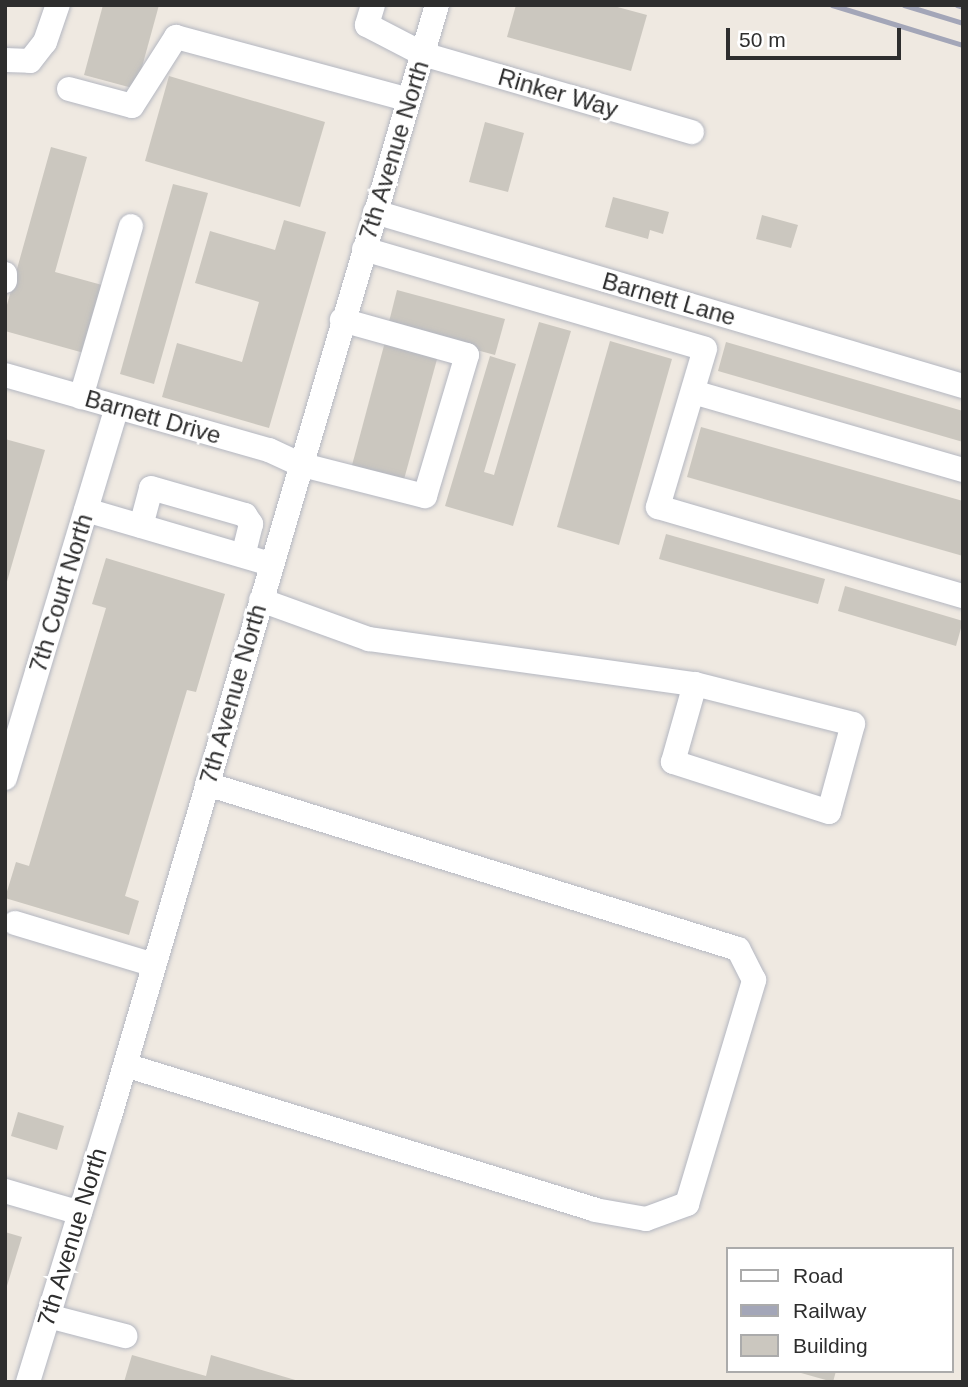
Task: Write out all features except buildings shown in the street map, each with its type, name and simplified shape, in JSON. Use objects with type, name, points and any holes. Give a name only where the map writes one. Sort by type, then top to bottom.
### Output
[{"type":"street","points":[[5,60],[30,61],[45,42],[58,5]]},
{"type":"street","name":"Rinker Way","points":[[373,5],[367,25],[423,54],[692,132]]},
{"type":"street","name":"7th Avenue North","points":[[28,1382],[125,1065],[299,464],[437,5]]},
{"type":"street","points":[[69,89],[132,106],[176,37],[409,100]]},
{"type":"street","name":"Barnett Lane","points":[[375,212],[963,386]]},
{"type":"street","points":[[81,397],[131,226]]},
{"type":"street","points":[[364,249],[705,349],[658,507],[963,596]]},
{"type":"street","points":[[5,274],[5,281]]},
{"type":"street","name":"Barnett Drive","points":[[5,375],[270,450],[299,464],[425,496],[467,355],[342,320]]},
{"type":"street","points":[[692,392],[963,470]]},
{"type":"street","name":"7th Court North","points":[[5,778],[117,408]]},
{"type":"street","points":[[141,526],[151,488],[244,514],[251,524],[243,555]]},
{"type":"street","points":[[86,510],[271,564]]},
{"type":"street","points":[[261,600],[369,639],[695,684],[853,724],[829,811],[673,762],[695,684]]},
{"type":"street","points":[[125,1065],[595,1210],[646,1219],[687,1204],[754,980],[738,949],[207,784]]},
{"type":"street","points":[[15,923],[154,965]]},
{"type":"street","points":[[5,1191],[79,1213]]},
{"type":"street","points":[[48,1316],[125,1335]]},
{"type":"railway","points":[[832,5],[963,45]]},
{"type":"railway","points":[[904,5],[963,23]]},
{"type":"railway","points":[[957,5],[963,7]]}]
